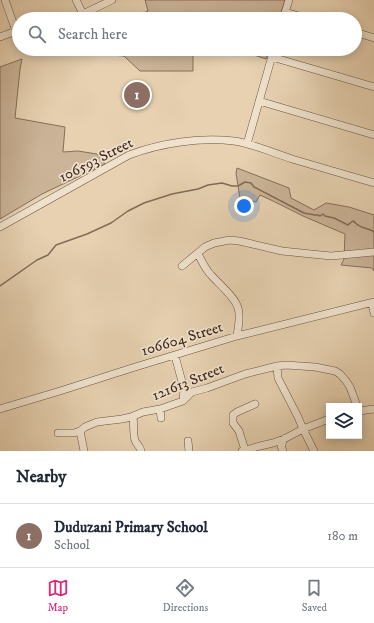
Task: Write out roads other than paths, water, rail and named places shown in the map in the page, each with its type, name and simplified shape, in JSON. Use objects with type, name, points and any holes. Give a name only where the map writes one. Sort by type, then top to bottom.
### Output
[{"type":"street","points":[[5,0],[12,22]]},
{"type":"street","points":[[76,0],[82,12]]},
{"type":"street","points":[[91,12],[112,0]]},
{"type":"street","points":[[285,12],[289,0]]},
{"type":"street","points":[[0,37],[12,33]]},
{"type":"street","points":[[362,34],[374,38]]},
{"type":"street","points":[[247,144],[272,57],[374,87]]},
{"type":"street","points":[[259,101],[374,135]]},
{"type":"street","name":"106593 Street","points":[[0,227],[129,155],[143,149],[162,144],[217,140],[234,141],[374,183]]},
{"type":"street","points":[[182,266],[208,245],[230,240],[282,251],[331,256],[374,252]]},
{"type":"street","points":[[198,254],[207,270],[236,303],[239,309],[240,314],[237,336]]},
{"type":"street","points":[[373,303],[374,313]]},
{"type":"street","name":"106604 Street","points":[[0,409],[237,336],[373,303]]},
{"type":"street","points":[[175,356],[184,389],[183,401]]},
{"type":"street","name":"121613 Street","points":[[58,434],[74,433],[97,422],[115,421],[143,412],[160,409],[183,401],[192,392],[245,374],[286,365],[314,367],[335,371],[346,381],[357,403]]},
{"type":"street","points":[[277,366],[278,378],[314,451]]},
{"type":"street","points":[[184,389],[192,392]]},
{"type":"street","points":[[255,404],[237,412],[233,416],[233,423],[239,431],[243,451],[284,439],[303,429],[326,420]]},
{"type":"street","points":[[160,409],[161,418]]},
{"type":"street","points":[[362,410],[374,409]]},
{"type":"street","points":[[133,416],[135,439],[141,451]]},
{"type":"street","points":[[80,431],[84,451]]},
{"type":"street","points":[[283,451],[281,446],[284,439]]},
{"type":"street","points":[[188,441],[190,451]]},
{"type":"waterway","points":[[0,286],[37,260],[48,255],[56,245],[87,234],[111,223],[128,211],[144,203],[208,185],[222,183],[238,186],[245,182],[251,183],[254,187],[304,213],[320,216],[323,214],[348,225],[353,221],[374,232]]},
{"type":"place","name":"Duduzani Primary School","points":[[137,95]]}]
